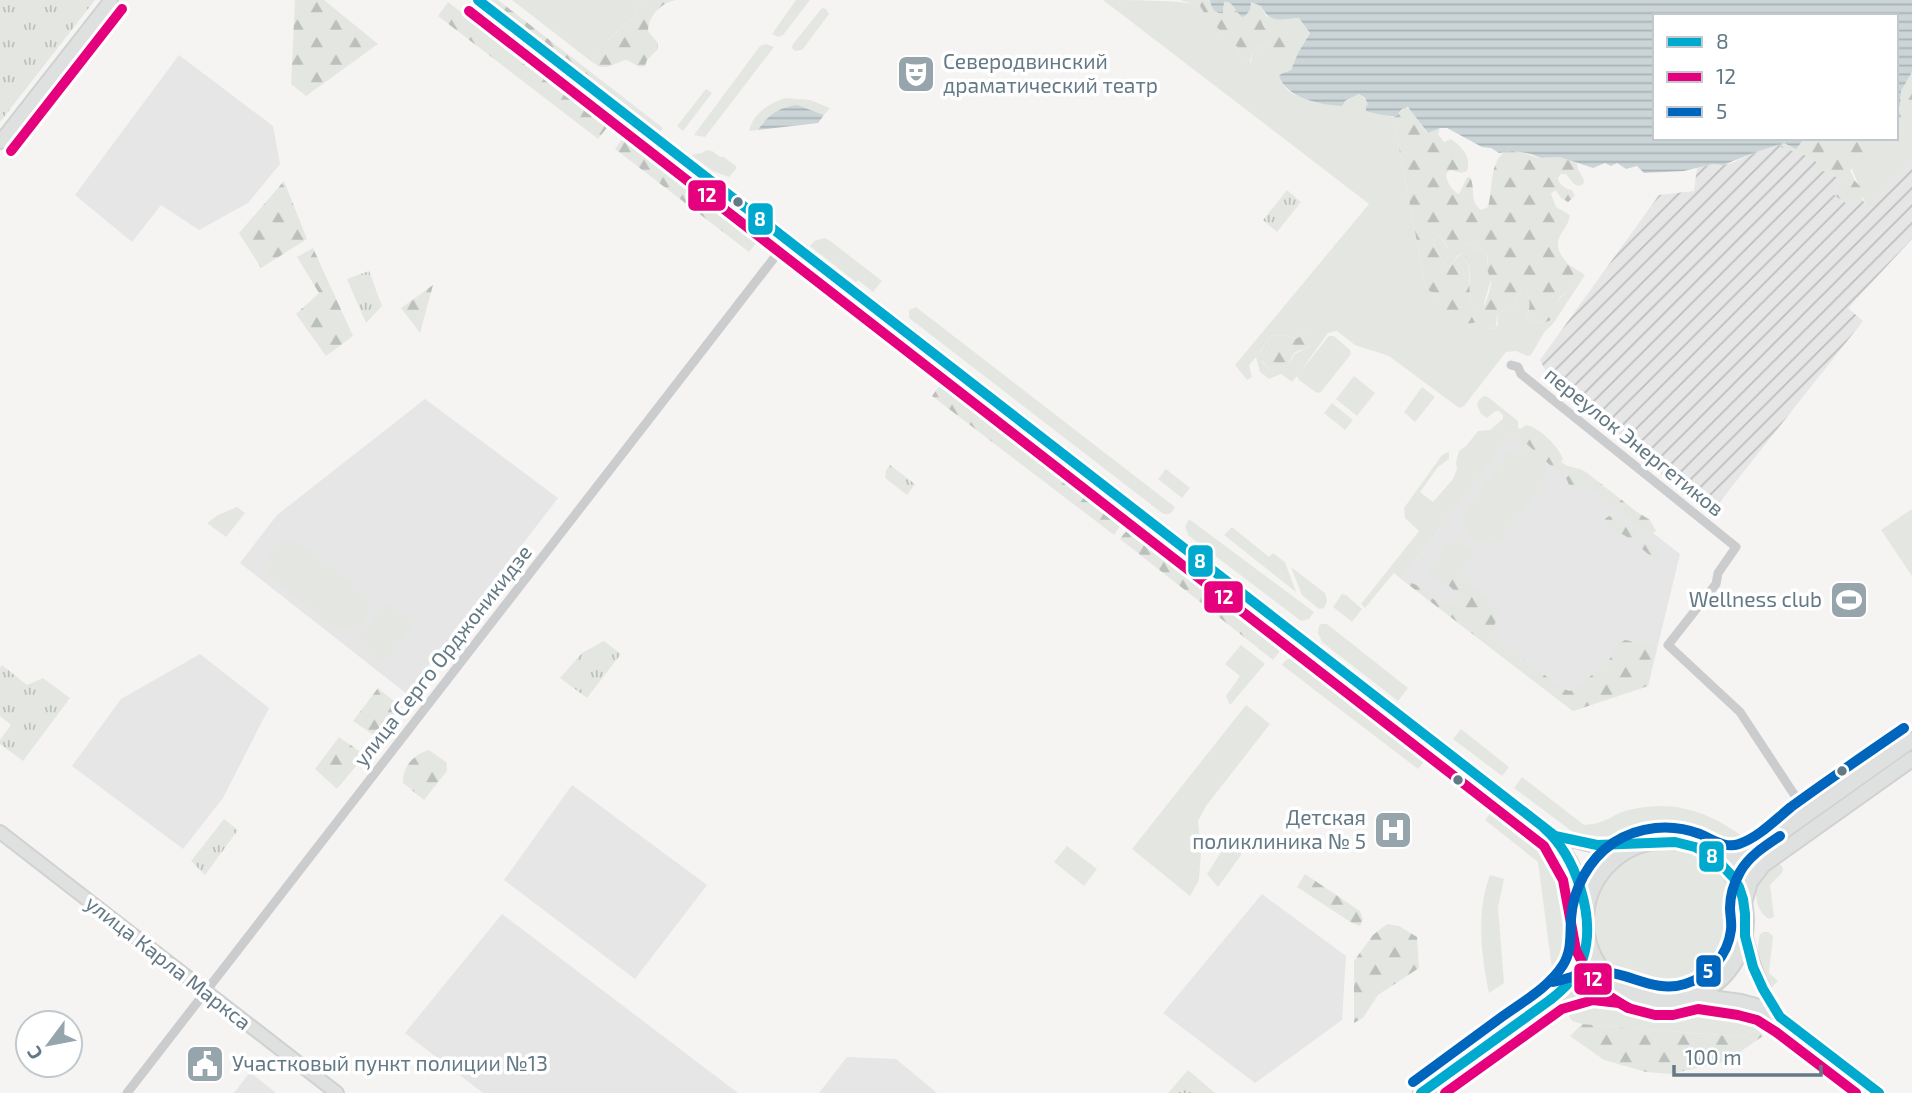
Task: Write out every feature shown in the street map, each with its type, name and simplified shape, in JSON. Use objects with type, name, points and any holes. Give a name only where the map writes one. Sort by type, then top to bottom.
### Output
[{"type":"main road","points":[[0,142],[111,0]]},
{"type":"main road","points":[[478,0],[1555,836],[1577,876],[1589,946],[1598,964],[1623,989],[1657,1001],[1671,1002],[1697,995],[1728,972],[1739,953],[1745,932]]},
{"type":"main road","points":[[1555,836],[1591,845],[1675,841],[1727,860],[1742,858],[1912,740]]},
{"type":"main road","points":[[1744,904],[1750,882],[1760,868],[1912,759]]},
{"type":"main road","points":[[1807,814],[1816,827]]},
{"type":"main road","name":"улица Карла Маркса","points":[[0,832],[337,1093]]},
{"type":"main road","points":[[1585,917],[1590,893],[1602,872],[1619,856],[1645,844]]},
{"type":"main road","points":[[1705,851],[1728,871],[1739,889],[1744,904],[1745,932],[1756,974],[1780,1017]]},
{"type":"main road","points":[[1420,1093],[1556,996],[1581,963],[1586,934]]},
{"type":"main road","points":[[1556,996],[1591,986],[1623,989]]},
{"type":"main road","points":[[1697,995],[1763,1007],[1879,1093]]},
{"type":"street","name":"улица Серго Орджоникидзе","points":[[127,1093],[788,240]]},
{"type":"street","name":"переулок Энергетиков","points":[[1511,365],[1736,547],[1718,573],[1716,584],[1668,645],[1740,712],[1807,814]]},
{"type":"shaded area","points":[[1210,0],[1912,0],[1912,72],[1901,91],[1898,108],[1898,14],[1653,14],[1653,140],[1786,140],[1723,165],[1644,173],[1637,166],[1626,169],[1617,163],[1611,166],[1605,163],[1593,168],[1560,157],[1541,158],[1514,151],[1499,153],[1447,128],[1428,133],[1408,107],[1396,116],[1366,111],[1368,104],[1359,94],[1345,101],[1342,106],[1305,99],[1289,90],[1279,76],[1291,70],[1310,33],[1299,18],[1273,18],[1261,6],[1251,2],[1250,10],[1242,17],[1227,2],[1224,2],[1223,13],[1218,13]]},
{"type":"shaded area","points":[[179,55],[273,126],[280,164],[248,203],[199,230],[161,205],[132,242],[75,195]]},
{"type":"shaded area","points":[[797,105],[824,115],[818,123],[758,130],[774,113]]},
{"type":"shaded area","points":[[1786,140],[1803,140],[1796,149],[1784,143]]},
{"type":"shaded area","points":[[1787,140],[1782,147],[1810,157],[1818,163],[1814,169],[1830,172],[1841,181],[1833,194],[1862,199],[1867,207],[1912,159],[1912,239],[1848,308],[1863,321],[1711,513],[1555,389],[1540,360],[1659,195],[1694,191],[1697,168],[1732,163]]},
{"type":"shaded area","points":[[425,399],[558,498],[407,694],[240,563],[277,515]]},
{"type":"shaded area","points":[[1517,427],[1680,554],[1648,686],[1573,711],[1401,579]]},
{"type":"shaded area","points":[[200,654],[269,708],[223,798],[183,849],[72,766],[121,699]]},
{"type":"shaded area","points":[[572,785],[707,885],[635,979],[504,880]]},
{"type":"shaded area","points":[[1262,894],[1346,956],[1342,1020],[1255,1083],[1163,1013]]},
{"type":"shaded area","points":[[502,914],[738,1093],[483,1093],[405,1033]]},
{"type":"shaded area","points":[[847,1057],[896,1059],[937,1093],[819,1093]]},
{"type":"shaded area","points":[[250,1072],[276,1093],[234,1093]]},
{"type":"green space","points":[[0,0],[95,0],[0,122]]},
{"type":"green space","points":[[295,0],[324,0],[378,44],[306,96],[291,84]]},
{"type":"green space","points":[[489,0],[498,0],[663,128],[660,132]]},
{"type":"green space","points":[[512,0],[642,0],[636,14],[598,50],[592,62]]},
{"type":"green space","points":[[642,0],[676,0],[661,7],[653,15],[648,31],[658,43],[658,49],[645,66],[625,60],[607,67],[600,67],[592,62],[599,46],[636,14]]},
{"type":"green space","points":[[796,0],[810,0],[783,35],[778,37],[772,34]]},
{"type":"green space","points":[[1103,0],[1166,1],[1198,5],[1212,18],[1224,38],[1237,46],[1241,58],[1251,63],[1252,53],[1280,34],[1264,29],[1261,23],[1266,16],[1280,20],[1299,18],[1310,32],[1291,70],[1285,72],[1280,80],[1287,90],[1295,95],[1332,105],[1343,103],[1359,94],[1367,101],[1372,112],[1393,117],[1426,289],[1435,294],[1447,318],[1467,324],[1476,322],[1470,296],[1468,262],[1463,253],[1447,267],[1433,245],[1439,235],[1447,247],[1453,250],[1467,243],[1488,255],[1491,280],[1484,303],[1489,327],[1494,329],[1498,325],[1497,314],[1513,306],[1516,296],[1522,292],[1526,292],[1529,298],[1527,316],[1537,323],[1549,320],[1555,314],[1560,298],[1575,281],[1568,264],[1585,275],[1531,355],[1516,351],[1506,352],[1464,406],[1459,408],[1389,356],[1355,345],[1337,331],[1328,333],[1300,372],[1329,336],[1334,336],[1350,350],[1351,354],[1321,392],[1317,393],[1297,376],[1292,382],[1281,374],[1269,379],[1260,372],[1256,357],[1249,365],[1252,377],[1247,380],[1235,365],[1369,204]],"holes":[[[1307,334],[1309,347],[1295,354],[1288,365],[1271,371],[1262,362],[1260,351],[1271,336],[1286,335],[1295,339]]]},
{"type":"green space","points":[[1180,0],[1210,0],[1217,13],[1223,13],[1224,2],[1229,2],[1239,15],[1251,2],[1261,6],[1266,16],[1262,23],[1264,26],[1267,30],[1281,34],[1288,44],[1281,51],[1265,44],[1252,53],[1249,66],[1243,68],[1240,65],[1237,46],[1222,49],[1224,34],[1208,19],[1200,6]]},
{"type":"green space","points":[[448,2],[609,125],[598,139],[438,16]]},
{"type":"green space","points":[[822,8],[829,14],[802,50],[795,51],[793,44]]},
{"type":"green space","points":[[766,44],[774,47],[705,137],[694,135],[760,46]]},
{"type":"green space","points":[[1912,72],[1912,124],[1898,131],[1898,108],[1901,91]]},
{"type":"green space","points":[[706,89],[712,93],[683,131],[677,126]]},
{"type":"green space","points":[[785,98],[810,100],[830,108],[824,115],[797,106],[763,122],[758,130],[749,131],[762,110]]},
{"type":"green space","points":[[1405,107],[1411,109],[1427,133],[1440,128],[1438,134],[1444,142],[1451,139],[1462,149],[1468,161],[1467,171],[1461,173],[1450,170],[1446,174],[1447,180],[1459,194],[1467,177],[1470,177],[1475,203],[1481,210],[1488,207],[1494,168],[1504,153],[1515,151],[1541,158],[1561,157],[1577,163],[1583,184],[1574,184],[1566,174],[1561,174],[1558,178],[1561,185],[1572,190],[1575,196],[1568,202],[1555,190],[1551,194],[1556,207],[1570,215],[1558,245],[1575,279],[1572,288],[1559,299],[1553,318],[1540,323],[1530,320],[1527,316],[1529,298],[1526,292],[1522,292],[1516,296],[1513,306],[1497,314],[1496,329],[1489,327],[1484,315],[1491,283],[1487,268],[1488,255],[1467,243],[1456,250],[1450,250],[1439,235],[1433,245],[1447,267],[1463,253],[1466,255],[1476,322],[1467,324],[1451,321],[1443,314],[1435,294],[1426,289],[1393,117]]},
{"type":"green space","points":[[1912,109],[1912,159],[1867,208],[1843,145],[1853,140],[1898,140],[1898,119]]},
{"type":"green space","points":[[625,135],[760,238],[749,252],[615,149]]},
{"type":"green space","points":[[1803,140],[1884,140],[1868,148],[1862,163],[1850,170],[1864,191],[1861,203],[1859,204],[1861,199],[1847,204],[1833,194],[1841,181],[1830,172],[1813,170],[1818,163],[1810,157],[1781,147],[1784,143],[1798,147]]},
{"type":"green space","points":[[707,150],[736,166],[729,177],[713,171],[691,155]]},
{"type":"green space","points":[[284,181],[307,239],[261,268],[239,233]]},
{"type":"green space","points":[[1287,190],[1301,202],[1277,232],[1263,220]]},
{"type":"green space","points":[[824,238],[882,281],[873,292],[810,246],[814,241]]},
{"type":"green space","points":[[313,248],[353,336],[326,356],[296,314],[319,293],[297,257]]},
{"type":"green space","points":[[369,271],[382,306],[366,323],[347,279]]},
{"type":"green space","points":[[433,285],[420,333],[401,308]]},
{"type":"green space","points":[[916,307],[1175,507],[1173,511],[1162,513],[909,318],[909,310]]},
{"type":"green space","points":[[1307,334],[1313,338],[1311,343],[1295,352],[1288,365],[1271,371],[1261,360],[1260,352],[1271,336],[1286,335],[1295,339]]},
{"type":"green space","points":[[1354,376],[1375,393],[1357,416],[1336,399]]},
{"type":"green space","points":[[940,385],[1120,526],[1114,535],[932,396]]},
{"type":"green space","points":[[1422,387],[1435,397],[1415,422],[1404,412]]},
{"type":"green space","points":[[1484,396],[1518,421],[1518,436],[1539,455],[1558,466],[1560,464],[1580,469],[1560,469],[1542,460],[1546,472],[1545,482],[1502,538],[1493,543],[1476,541],[1468,534],[1463,523],[1465,511],[1508,453],[1517,449],[1532,451],[1512,434],[1401,579],[1394,573],[1365,608],[1361,604],[1419,531],[1405,518],[1404,508],[1442,455],[1449,452],[1449,459],[1438,467],[1420,492],[1433,502],[1453,479],[1459,451],[1478,431],[1490,430],[1503,419],[1499,411],[1487,418],[1481,414],[1477,405]]},
{"type":"green space","points":[[1332,403],[1353,420],[1345,430],[1324,413]]},
{"type":"green space","points":[[1526,425],[1542,433],[1557,449],[1563,459],[1558,466],[1550,465],[1518,436],[1517,431]]},
{"type":"green space","points":[[890,465],[915,484],[907,495],[885,478]]},
{"type":"green space","points":[[1166,469],[1190,488],[1182,498],[1158,479]]},
{"type":"green space","points":[[1580,469],[1650,520],[1656,531],[1649,533],[1586,485],[1576,489],[1570,487],[1566,478]]},
{"type":"green space","points":[[237,507],[245,513],[226,537],[207,523],[218,515]]},
{"type":"green space","points":[[1912,509],[1912,576],[1881,530]]},
{"type":"green space","points":[[1609,516],[1634,528],[1654,546],[1660,560],[1656,560],[1627,537],[1606,526],[1605,519]]},
{"type":"green space","points":[[1189,519],[1314,612],[1309,619],[1301,621],[1189,536],[1185,527]]},
{"type":"green space","points":[[1232,527],[1269,557],[1273,553],[1285,562],[1296,592],[1224,535]]},
{"type":"green space","points":[[1127,530],[1212,596],[1204,605],[1120,539]]},
{"type":"green space","points":[[1453,537],[1471,551],[1445,585],[1427,571]]},
{"type":"green space","points":[[286,540],[298,541],[361,591],[368,600],[369,610],[360,623],[346,629],[335,628],[270,577],[265,565],[267,555],[275,546]]},
{"type":"green space","points":[[1470,547],[1473,547],[1474,555],[1461,576],[1501,610],[1494,626],[1494,637],[1563,689],[1570,691],[1608,661],[1614,647],[1625,640],[1657,646],[1648,686],[1573,711],[1405,582],[1417,585],[1442,604],[1458,602],[1458,596],[1446,583],[1446,577]]},
{"type":"green space","points":[[1291,567],[1325,593],[1327,601],[1324,608],[1319,609],[1302,595]]},
{"type":"green space","points":[[1342,594],[1362,609],[1352,622],[1333,607]]},
{"type":"green space","points":[[387,602],[414,624],[384,663],[356,641]]},
{"type":"green space","points":[[1216,602],[1280,651],[1273,660],[1210,610]]},
{"type":"green space","points":[[1321,624],[1327,624],[1408,688],[1398,701],[1322,642],[1318,633]]},
{"type":"green space","points":[[604,641],[621,654],[587,698],[560,678],[582,653]]},
{"type":"green space","points":[[1241,645],[1265,664],[1230,705],[1226,696],[1240,676],[1225,664]]},
{"type":"green space","points":[[1303,650],[1433,750],[1418,769],[1282,665]]},
{"type":"green space","points":[[2,665],[27,685],[43,678],[70,698],[23,761],[0,744],[11,725],[0,716]]},
{"type":"green space","points":[[378,688],[401,707],[375,736],[353,721]]},
{"type":"green space","points":[[1246,705],[1270,724],[1206,806],[1198,821],[1201,853],[1199,880],[1190,896],[1132,849]]},
{"type":"green space","points":[[1461,729],[1509,767],[1502,776],[1453,739]]},
{"type":"green space","points":[[339,737],[365,755],[337,789],[315,769]]},
{"type":"green space","points":[[429,750],[446,762],[447,771],[424,800],[403,783],[403,777],[410,762]]},
{"type":"green space","points":[[1522,777],[1584,825],[1598,823],[1622,812],[1643,807],[1675,807],[1706,815],[1750,843],[1732,850],[1695,831],[1665,826],[1648,828],[1626,837],[1577,835],[1514,788]]},
{"type":"green space","points":[[1499,802],[1549,841],[1561,858],[1573,885],[1580,918],[1580,948],[1575,965],[1555,992],[1538,862],[1485,820]]},
{"type":"green space","points":[[224,819],[238,830],[205,875],[191,861]]},
{"type":"green space","points":[[1067,846],[1097,869],[1084,886],[1054,862]]},
{"type":"green space","points":[[1225,846],[1233,847],[1241,852],[1241,855],[1218,887],[1207,874]]},
{"type":"green space","points":[[1665,847],[1693,852],[1717,868],[1733,892],[1738,920],[1733,948],[1717,972],[1693,988],[1665,993],[1637,988],[1613,972],[1597,948],[1592,920],[1597,892],[1613,868],[1637,852]]},
{"type":"green space","points":[[1775,862],[1783,869],[1770,885],[1774,917],[1769,919],[1757,903],[1756,887],[1761,873]]},
{"type":"green space","points":[[1305,874],[1360,911],[1363,919],[1360,926],[1297,887]]},
{"type":"green space","points":[[1490,875],[1504,879],[1498,907],[1504,983],[1489,993],[1481,918]]},
{"type":"green space","points":[[1387,924],[1399,926],[1417,937],[1419,968],[1378,995],[1363,1018],[1354,1023],[1354,961],[1373,935]]},
{"type":"green space","points":[[1764,932],[1773,936],[1769,973],[1778,981],[1771,988],[1761,969],[1758,955],[1760,934]]},
{"type":"green space","points":[[1594,992],[1635,1014],[1670,1020],[1711,1014],[1725,1016],[1757,1029],[1744,1037],[1572,1021],[1564,1008],[1581,996]]},
{"type":"green space","points":[[1582,1024],[1744,1037],[1757,1029],[1763,1036],[1727,1061],[1671,1074],[1646,1072],[1604,1060],[1570,1036]]},
{"type":"green space","points":[[1188,1070],[1215,1093],[1168,1093]]},
{"type":"transit line","name":"8","points":[[478,0],[1555,836],[1597,845],[1675,842],[1695,847],[1716,859],[1739,887],[1745,914],[1745,936],[1753,967],[1780,1017],[1879,1093]]},
{"type":"transit line","name":"12","points":[[11,151],[122,9]]},
{"type":"transit line","name":"12","points":[[469,11],[1544,846],[1563,880],[1576,950],[1587,972],[1606,994],[1628,1008],[1655,1015],[1673,1015],[1698,1009],[1757,1020],[1856,1093]]},
{"type":"transit line","name":"5","points":[[1413,1082],[1536,993],[1557,973],[1568,954],[1572,908],[1583,876],[1596,858],[1613,843],[1644,830],[1678,828],[1724,844],[1739,844],[1760,833],[1791,807],[1904,728]]},
{"type":"transit line","name":"8","points":[[1421,1093],[1550,1000],[1570,982],[1581,965],[1586,942],[1585,906],[1574,871],[1565,854],[1544,828]]},
{"type":"transit line","name":"5","points":[[1553,982],[1606,972],[1655,985],[1675,986],[1702,976],[1716,964],[1726,948],[1731,927],[1731,898],[1740,872],[1753,856],[1780,836]]},
{"type":"transit line","name":"12","points":[[1445,1093],[1562,1009],[1593,1000],[1619,1003],[1629,1008]]},
{"type":"place","name":"Северодвинский драматический театр","points":[[916,74]]},
{"type":"place","name":"Wellness club","points":[[1849,600]]},
{"type":"place","name":"Детская поликлиника № 5","points":[[1393,830]]},
{"type":"place","name":"Участковый пункт полиции №13","points":[[205,1064]]}]
